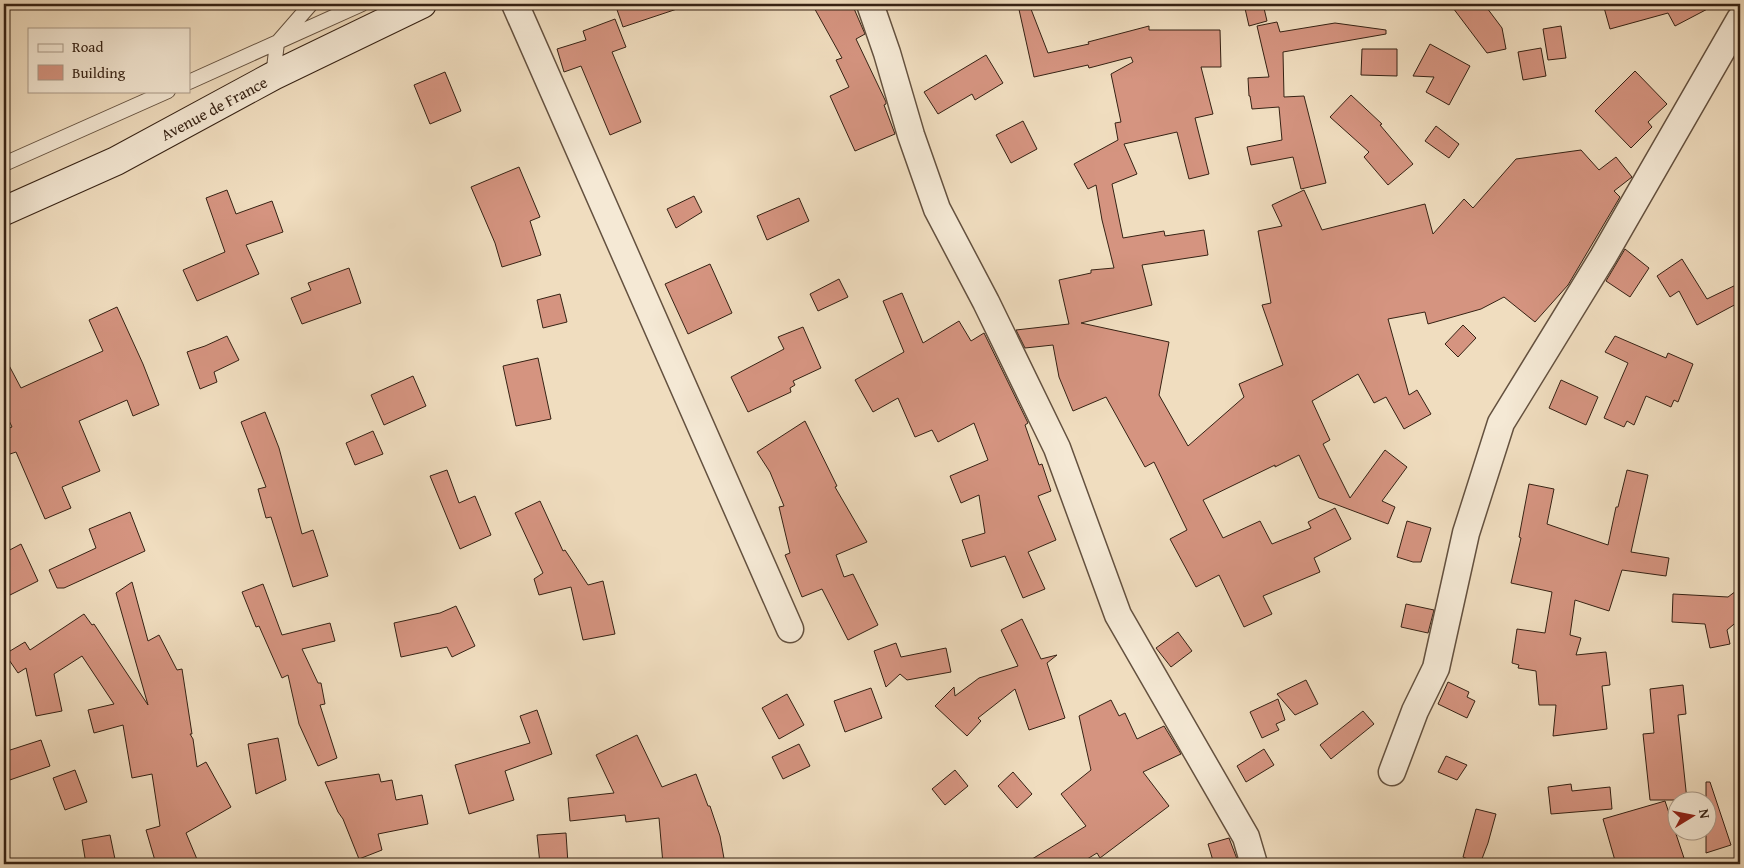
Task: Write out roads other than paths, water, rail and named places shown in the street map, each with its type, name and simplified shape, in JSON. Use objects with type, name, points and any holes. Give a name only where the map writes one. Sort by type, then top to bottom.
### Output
[{"type":"street","name":"Avenue de France","points":[[4,210],[116,161],[273,76],[422,4]]},
{"type":"street","points":[[515,4],[790,629]]},
{"type":"street","points":[[870,4],[887,53],[911,135],[937,209],[986,302],[1057,448],[1118,615],[1246,837],[1254,864]]},
{"type":"street","points":[[1392,772],[1415,711],[1436,668],[1466,532],[1501,423],[1603,257],[1740,19]]},
{"type":"lane","points":[[273,76],[277,43],[311,4]]},
{"type":"lane","points":[[190,82],[362,4]]},
{"type":"lane","points":[[4,164],[166,92]]}]
